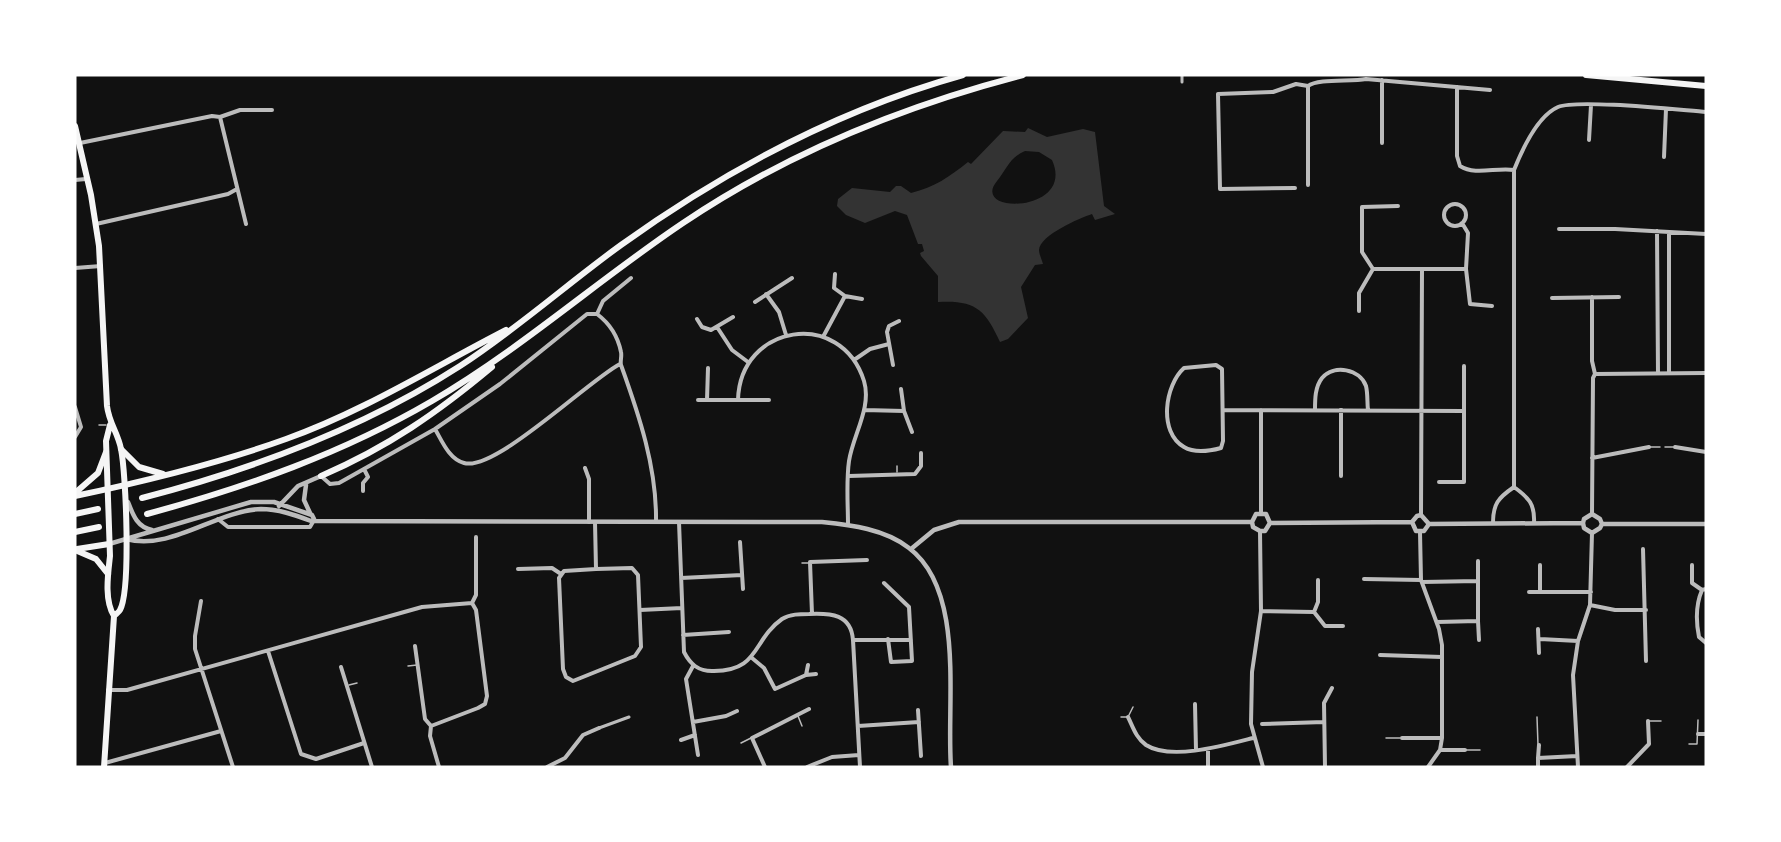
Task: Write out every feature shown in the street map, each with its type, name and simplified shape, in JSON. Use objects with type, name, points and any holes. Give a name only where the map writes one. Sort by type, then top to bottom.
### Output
[{"type":"main road","points":[[142,498],[237,471],[350,426],[459,366],[526,319],[622,244],[752,163],[800,138],[892,99],[963,75]]},
{"type":"main road","points":[[321,476],[393,441],[428,419],[527,338],[616,270],[685,221],[786,162],[902,112],[1023,75]]},
{"type":"main road","points":[[1586,75],[1706,86]]},
{"type":"main road","points":[[75,126],[96,224],[101,266],[110,425],[106,452],[108,574],[109,608],[114,616],[107,690],[104,765]]},
{"type":"main road","points":[[75,495],[107,490],[172,474],[286,439],[351,411],[526,319]]},
{"type":"main road","points":[[147,514],[242,487],[357,440],[432,401],[527,338]]},
{"type":"main road","points":[[110,425],[118,436],[121,449],[126,528],[121,609],[114,616]]},
{"type":"main road","points":[[121,449],[131,461],[146,471],[172,474]]},
{"type":"main road","points":[[75,495],[98,473],[106,452]]},
{"type":"main road","points":[[75,514],[98,509]]},
{"type":"main road","points":[[75,532],[99,527]]},
{"type":"main road","points":[[75,550],[109,544]]},
{"type":"main road","points":[[75,550],[96,559],[108,574]]},
{"type":"street","points":[[1182,75],[1182,82]]},
{"type":"street","points":[[1382,80],[1382,143]]},
{"type":"street","points":[[1295,188],[1220,189],[1218,94],[1273,92],[1296,84],[1308,86],[1314,82],[1382,80],[1490,90]]},
{"type":"street","points":[[1308,86],[1308,185]]},
{"type":"street","points":[[1457,87],[1457,156],[1460,166],[1473,171],[1499,168],[1514,170]]},
{"type":"street","points":[[1514,487],[1514,170],[1518,158],[1547,115],[1568,104],[1706,112]]},
{"type":"street","points":[[1589,140],[1592,105]]},
{"type":"street","points":[[1664,157],[1666,109]]},
{"type":"street","points":[[80,143],[212,116],[220,117],[240,110],[272,110]]},
{"type":"street","points":[[220,117],[246,224]]},
{"type":"street","points":[[75,180],[87,178]]},
{"type":"street","points":[[96,224],[228,194],[237,189]]},
{"type":"street","points":[[1462,223],[1457,225],[1447,222],[1444,213],[1449,205],[1458,204],[1465,211],[1462,223],[1468,239],[1466,269],[1470,304],[1492,306]]},
{"type":"street","points":[[1373,269],[1362,252],[1362,207],[1398,206]]},
{"type":"street","points":[[1559,229],[1706,234]]},
{"type":"street","points":[[1657,231],[1658,373]]},
{"type":"street","points":[[1669,232],[1669,373]]},
{"type":"street","points":[[75,268],[101,266]]},
{"type":"street","points":[[1373,269],[1466,269]]},
{"type":"street","points":[[1359,311],[1359,293],[1373,269]]},
{"type":"street","points":[[1422,269],[1421,515],[1429,524],[1582,524]]},
{"type":"street","points":[[835,274],[834,288],[845,296],[862,299]]},
{"type":"street","points":[[597,314],[603,300],[631,278]]},
{"type":"street","points":[[755,302],[792,278]]},
{"type":"street","points":[[766,294],[779,312],[786,335]]},
{"type":"street","points":[[822,337],[845,296]]},
{"type":"street","points":[[1592,297],[1592,361],[1595,374],[1593,378],[1592,514]]},
{"type":"street","points":[[1552,298],[1619,297]]},
{"type":"street","points":[[274,510],[298,486],[306,485],[321,476],[327,482],[335,484],[435,429],[500,384],[587,314],[597,314]]},
{"type":"street","points":[[597,314],[618,340],[622,355],[620,364],[629,383],[653,473],[656,489],[656,522]]},
{"type":"street","points":[[697,319],[706,329],[717,327],[733,317]]},
{"type":"street","points":[[894,365],[889,344],[889,326],[899,321]]},
{"type":"street","points":[[717,327],[732,350],[748,362]]},
{"type":"street","points":[[738,400],[741,378],[748,362],[764,345],[786,335],[807,333],[843,347],[854,360],[865,384],[864,410],[851,453],[848,525]]},
{"type":"street","points":[[854,360],[870,349],[889,344]]},
{"type":"street","points":[[435,429],[455,459],[465,463],[481,462],[543,422],[620,364]]},
{"type":"street","points":[[1216,365],[1222,369],[1223,410],[1221,448],[1192,450],[1183,447],[1176,441],[1170,426],[1168,410],[1171,386],[1177,374],[1184,368],[1193,366],[1216,365]]},
{"type":"street","points":[[1439,482],[1464,482],[1464,366]]},
{"type":"street","points":[[707,400],[708,368]]},
{"type":"street","points":[[1315,410],[1315,396],[1322,379],[1329,372],[1341,370],[1353,373],[1362,380],[1366,388],[1368,410]]},
{"type":"street","points":[[1595,374],[1706,373]]},
{"type":"street","points":[[901,389],[904,411],[912,432]]},
{"type":"street","points":[[698,400],[769,400]]},
{"type":"street","points":[[75,407],[81,427],[75,437]]},
{"type":"street","points":[[864,410],[904,411]]},
{"type":"street","points":[[1223,410],[1464,411]]},
{"type":"street","points":[[1261,410],[1261,513]]},
{"type":"street","points":[[1341,410],[1341,476]]},
{"type":"street","points":[[1592,458],[1649,447]]},
{"type":"street","points":[[1675,447],[1706,452]]},
{"type":"street","points":[[849,476],[910,476],[919,471],[921,453]]},
{"type":"street","points":[[585,468],[589,479],[596,569]]},
{"type":"street","points":[[363,491],[363,483],[368,477],[364,469]]},
{"type":"street","points":[[217,519],[228,527],[310,527],[313,517],[304,500],[306,485]]},
{"type":"street","points":[[1493,523],[1494,506],[1498,498],[1514,487]]},
{"type":"street","points":[[1514,487],[1530,499],[1534,506],[1534,523]]},
{"type":"street","points":[[124,494],[139,524],[154,531]]},
{"type":"street","points":[[109,544],[134,534],[154,531],[251,502],[266,501],[313,517],[848,525],[872,530],[911,549],[930,575],[945,612],[950,662],[951,767]]},
{"type":"street","points":[[126,539],[152,541],[245,511],[274,510],[311,520],[313,517]]},
{"type":"street","points":[[1252,522],[1253,518],[1261,513]]},
{"type":"street","points":[[1252,522],[1253,526],[1260,531],[1265,531],[1270,523],[1269,518],[1261,513]]},
{"type":"street","points":[[1582,524],[1584,519],[1592,514]]},
{"type":"street","points":[[1592,514],[1597,515],[1602,524]]},
{"type":"street","points":[[1270,523],[1412,522],[1421,515]]},
{"type":"street","points":[[679,522],[684,652],[693,666],[704,671],[732,670],[752,658],[781,620],[794,615],[828,613],[843,619],[853,631],[860,767]]},
{"type":"street","points":[[911,549],[934,531],[959,522],[1252,522]]},
{"type":"street","points":[[1412,522],[1416,531],[1420,532]]},
{"type":"street","points":[[1420,532],[1424,531],[1429,524]]},
{"type":"street","points":[[1582,524],[1592,533]]},
{"type":"street","points":[[1602,524],[1706,524]]},
{"type":"street","points":[[1592,533],[1602,524]]},
{"type":"street","points":[[1260,531],[1261,611],[1251,683],[1253,738],[1263,767]]},
{"type":"street","points":[[1420,532],[1422,581],[1437,622],[1442,657],[1442,738],[1440,750],[1428,767]]},
{"type":"street","points":[[1578,767],[1573,675],[1578,641],[1590,604],[1592,533]]},
{"type":"street","points":[[472,603],[476,595],[476,537]]},
{"type":"street","points":[[740,542],[743,589]]},
{"type":"street","points":[[1643,549],[1646,661]]},
{"type":"street","points":[[812,614],[810,562],[867,560]]},
{"type":"street","points":[[1478,561],[1479,640]]},
{"type":"street","points":[[1540,565],[1540,592]]},
{"type":"street","points":[[1692,565],[1692,583],[1704,589],[1698,604],[1698,628],[1700,637],[1706,643]]},
{"type":"street","points":[[626,567],[636,571],[640,610],[640,651],[578,680],[569,679],[562,669],[559,578],[561,574],[570,570],[626,567]]},
{"type":"street","points":[[518,570],[552,568],[561,574]]},
{"type":"street","points":[[681,578],[742,575]]},
{"type":"street","points":[[1364,579],[1478,581]]},
{"type":"street","points":[[1314,612],[1318,602],[1318,580]]},
{"type":"street","points":[[884,583],[909,607],[912,661],[891,662],[888,639]]},
{"type":"street","points":[[1529,592],[1591,592]]},
{"type":"street","points":[[201,601],[195,636],[201,670],[233,767]]},
{"type":"street","points":[[107,690],[127,690],[422,607],[472,603]]},
{"type":"street","points":[[431,726],[485,704],[487,696],[476,610],[472,603]]},
{"type":"street","points":[[1590,604],[1615,610],[1646,610]]},
{"type":"street","points":[[640,610],[682,608]]},
{"type":"street","points":[[1261,611],[1314,612]]},
{"type":"street","points":[[1314,612],[1325,626],[1344,626]]},
{"type":"street","points":[[1437,622],[1478,621]]},
{"type":"street","points":[[1538,629],[1539,653]]},
{"type":"street","points":[[684,635],[729,632]]},
{"type":"street","points":[[1540,639],[1578,641]]},
{"type":"street","points":[[854,640],[911,640]]},
{"type":"street","points":[[416,646],[426,719],[431,726],[430,736],[439,767]]},
{"type":"street","points":[[268,651],[301,754],[316,759],[364,743]]},
{"type":"street","points":[[1380,655],[1442,657]]},
{"type":"street","points":[[752,658],[764,668],[775,689],[806,675],[816,674]]},
{"type":"street","points":[[806,675],[808,665]]},
{"type":"street","points":[[693,666],[686,679],[698,755]]},
{"type":"street","points":[[341,667],[372,767]]},
{"type":"street","points":[[1325,767],[1324,702],[1332,688]]},
{"type":"street","points":[[1195,704],[1196,750]]},
{"type":"street","points":[[765,767],[752,738],[809,710]]},
{"type":"street","points":[[918,710],[921,756]]},
{"type":"street","points":[[693,722],[726,716],[737,711]]},
{"type":"street","points":[[547,767],[565,758],[583,735],[629,717]]},
{"type":"street","points":[[1128,717],[1138,737],[1146,745],[1162,751],[1208,749],[1253,738]]},
{"type":"street","points":[[1627,767],[1649,744],[1648,721]]},
{"type":"street","points":[[858,726],[919,722]]},
{"type":"street","points":[[1262,723],[1324,722]]},
{"type":"street","points":[[104,765],[221,731]]},
{"type":"street","points":[[1698,734],[1706,734]]},
{"type":"street","points":[[681,740],[695,735]]},
{"type":"street","points":[[1402,738],[1442,738]]},
{"type":"street","points":[[1538,767],[1539,745]]},
{"type":"street","points":[[1208,749],[1208,767]]},
{"type":"street","points":[[1440,750],[1465,750]]},
{"type":"street","points":[[807,767],[832,757],[859,755]]},
{"type":"street","points":[[1538,758],[1577,756]]},
{"type":"lane","points":[[99,425],[110,425]]},
{"type":"lane","points":[[1649,447],[1660,447]]},
{"type":"lane","points":[[1665,447],[1675,447]]},
{"type":"lane","points":[[897,466],[897,476]]},
{"type":"lane","points":[[802,563],[810,562]]},
{"type":"lane","points":[[408,666],[418,664]]},
{"type":"lane","points":[[347,686],[357,683]]},
{"type":"lane","points":[[1120,717],[1128,717],[1133,707]]},
{"type":"lane","points":[[798,715],[802,726]]},
{"type":"lane","points":[[1537,717],[1539,745]]},
{"type":"lane","points":[[1648,721],[1661,720]]},
{"type":"lane","points":[[1689,744],[1697,744],[1698,720]]},
{"type":"lane","points":[[741,743],[752,738]]},
{"type":"lane","points":[[1386,738],[1402,738]]},
{"type":"lane","points":[[1465,750],[1480,750]]},
{"type":"shaded area","points":[[1028,128],[1047,137],[1083,129],[1095,132],[1104,206],[1115,214],[1095,220],[1092,214],[1079,219],[1053,233],[1041,244],[1039,250],[1043,264],[1035,265],[1021,287],[1028,318],[1008,339],[1000,342],[984,314],[977,309],[961,303],[938,302],[938,276],[921,256],[920,253],[924,251],[922,244],[918,244],[907,215],[895,211],[865,223],[846,215],[837,206],[838,199],[852,188],[890,192],[896,186],[901,186],[911,193],[935,185],[968,162],[971,164],[1003,131],[1025,132]],"holes":[[[1025,151],[1039,152],[1052,160],[1055,178],[1050,190],[1038,199],[1023,203],[997,200],[992,192],[1012,160]]]}]
